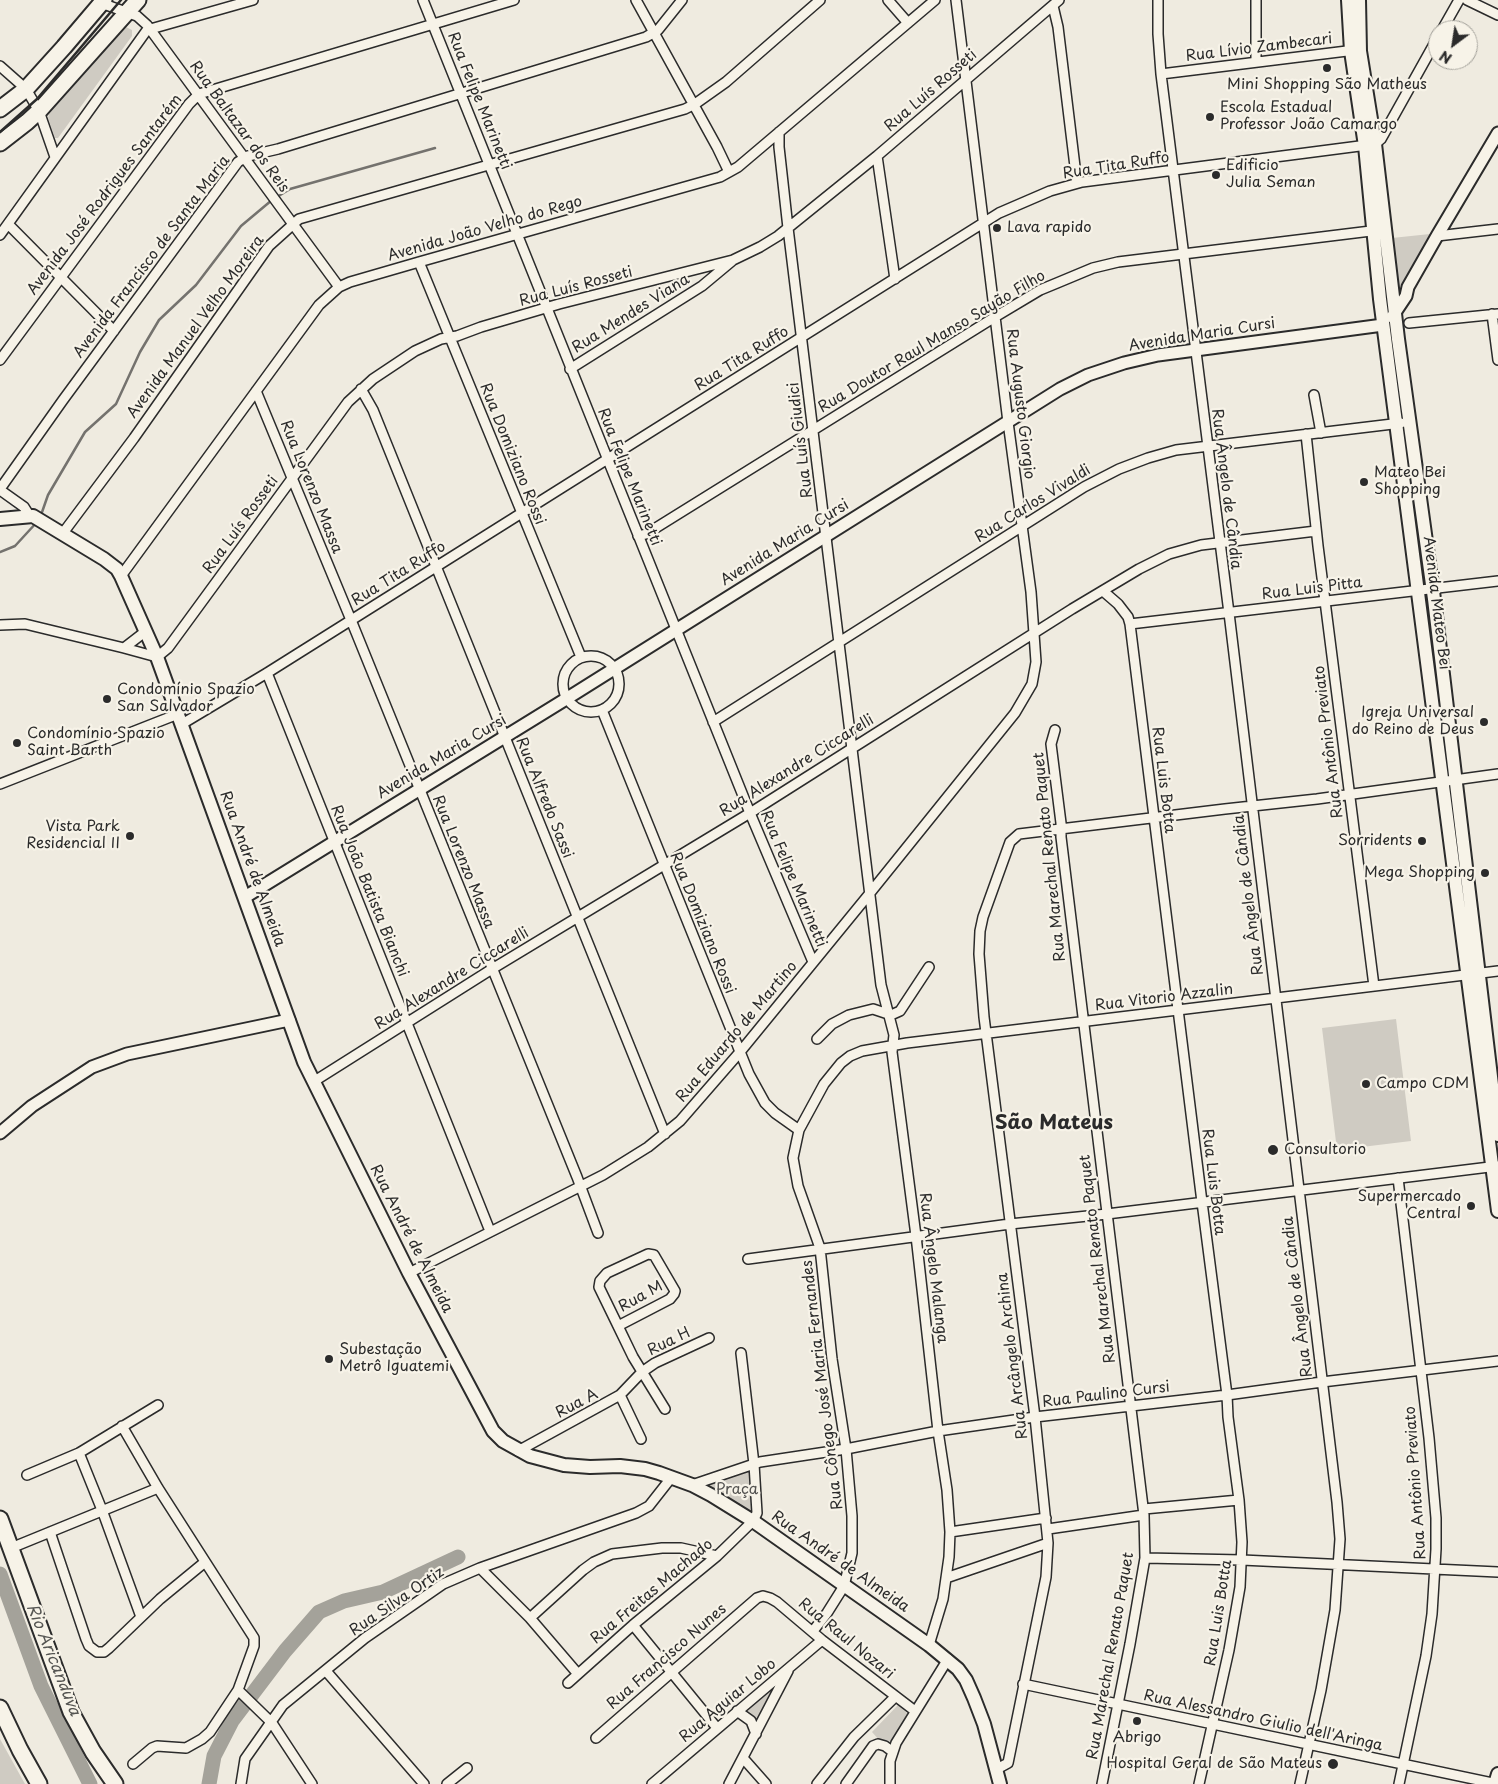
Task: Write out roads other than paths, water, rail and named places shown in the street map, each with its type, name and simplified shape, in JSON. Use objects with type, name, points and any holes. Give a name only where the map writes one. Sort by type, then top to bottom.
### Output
[{"type":"highway","points":[[0,143],[39,111],[138,0]]},
{"type":"highway","points":[[0,109],[26,89],[102,1]]},
{"type":"highway","points":[[0,1519],[71,1712],[115,1784]]},
{"type":"highway","points":[[0,1708],[39,1784]]},
{"type":"main road","name":"Avenida Mateo Bei","points":[[1348,0],[1370,145],[1379,230],[1383,325],[1418,591],[1449,781],[1474,974],[1495,1166],[1498,1211]]},
{"type":"main road","name":"Avenida Mateo Bei","points":[[1355,50],[1358,0]]},
{"type":"main road","name":"Avenida Mateo Bei","points":[[1379,230],[1394,309],[1432,589],[1449,781]]},
{"type":"main road","name":"Rua André de Almeida","points":[[31,515],[111,564],[121,576],[158,657],[313,1082],[409,1273],[494,1430],[504,1441],[518,1451],[564,1465],[590,1467],[620,1466],[646,1469],[659,1473],[711,1494],[753,1521],[948,1659],[966,1680],[974,1698],[1000,1784]]},
{"type":"main road","points":[[0,519],[31,515]]},
{"type":"main road","name":"Avenida Mateo Bei","points":[[1474,974],[1498,1134]]},
{"type":"main road","points":[[1496,1784],[1498,1774]]},
{"type":"street","points":[[0,235],[144,33],[150,29],[239,2],[253,0]]},
{"type":"street","name":"Rua Felipe Marinetti","points":[[423,0],[713,722],[813,962]]},
{"type":"street","name":"Avenida José Rodrigues Santarém","points":[[0,360],[189,104],[199,94],[514,0]]},
{"type":"street","points":[[636,0],[729,172]]},
{"type":"street","name":"Avenida Francisco de Santa Maria","points":[[0,489],[238,162],[245,157],[646,37],[668,18],[682,0]]},
{"type":"street","name":"Avenida Manuel Velho Moreira","points":[[63,533],[134,438],[269,246],[299,219],[490,166],[677,112],[694,105],[726,82],[820,0]]},
{"type":"street","points":[[888,0],[908,23]]},
{"type":"street","name":"Avenida João Velho do Rego","points":[[121,576],[319,305],[339,287],[419,262],[720,177],[738,167],[935,0]]},
{"type":"street","name":"Rua Augusto Giorgio","points":[[956,0],[1034,634]]},
{"type":"street","name":"Rua Ângelo de Cândia","points":[[1158,0],[1161,74],[1229,613],[1340,1539],[1339,1565],[1329,1646],[1300,1784]]},
{"type":"street","points":[[1256,0],[1256,61]]},
{"type":"street","points":[[1448,20],[1459,0]]},
{"type":"street","points":[[1467,0],[1498,15]]},
{"type":"street","name":"Rua Baltazar dos Reis","points":[[102,1],[142,19],[199,94],[339,287]]},
{"type":"street","points":[[1056,3],[1078,183]]},
{"type":"street","name":"Rua Luís Rosseti","points":[[158,657],[168,648],[348,402],[373,378],[415,351],[441,339],[546,308],[733,260],[760,247],[788,228],[877,156],[1056,3]]},
{"type":"street","name":"Rua Lívio Zambecari","points":[[1161,74],[1355,50]]},
{"type":"street","points":[[1370,145],[1381,139],[1428,56]]},
{"type":"street","points":[[0,66],[26,89],[39,111],[55,158]]},
{"type":"street","name":"Rua Luís Giudici","points":[[779,132],[788,228],[870,893]]},
{"type":"street","points":[[1383,325],[1406,296],[1408,287],[1436,236],[1498,133]]},
{"type":"street","name":"Rua Tita Ruffo","points":[[0,784],[180,719],[267,673],[999,213],[1050,191],[1078,183],[1370,145]]},
{"type":"street","points":[[877,156],[893,272],[896,279]]},
{"type":"street","points":[[8,224],[114,331]]},
{"type":"street","points":[[1436,236],[1498,228]]},
{"type":"street","name":"Rua Doutor Raul Manso Sayão Filho","points":[[638,536],[646,534],[1040,290],[1093,268],[1118,262],[1379,230]]},
{"type":"street","name":"Rua Mendes Viana","points":[[570,368],[706,282],[733,260]]},
{"type":"street","name":"Rua Domiziano Rossi","points":[[419,262],[581,657]]},
{"type":"street","name":"Rua Mendes Viana","points":[[697,268],[705,274],[706,282]]},
{"type":"street","points":[[1409,323],[1495,314],[1498,360]]},
{"type":"street","name":"Avenida Maria Cursi","points":[[245,897],[566,699],[1060,389],[1088,375],[1124,363],[1158,355],[1383,325]]},
{"type":"street","name":"Rua Alfredo Sassi","points":[[361,389],[373,410],[665,1134]]},
{"type":"street","name":"Rua Lorenzo Massa","points":[[256,391],[351,620],[598,1233]]},
{"type":"street","points":[[1314,395],[1321,433]]},
{"type":"street","name":"Rua Carlos Vivaldi","points":[[713,722],[1084,487],[1119,469],[1176,450],[1410,422]]},
{"type":"street","name":"Rua Antônio Previato","points":[[1306,434],[1316,531],[1374,986]]},
{"type":"street","points":[[0,489],[24,507],[31,515]]},
{"type":"street","name":"Rua Alexandre Ciccarelli","points":[[313,1082],[492,969],[750,813],[1072,609],[1139,569],[1169,554],[1192,547],[1316,531]]},
{"type":"street","name":"Rua Luis Pitta","points":[[1130,624],[1498,581]]},
{"type":"street","name":"Rua Luis Botta","points":[[1103,591],[1118,604],[1128,617],[1130,624],[1228,1395],[1228,1417],[1238,1500],[1242,1560],[1235,1618],[1200,1784]]},
{"type":"street","points":[[0,625],[25,624],[158,657]]},
{"type":"street","points":[[124,648],[146,631]]},
{"type":"street","name":"Rua Eduardo de Martino","points":[[409,1273],[580,1187],[633,1157],[680,1121],[740,1052],[1015,713],[1032,684],[1035,674],[1034,634]]},
{"type":"street","points":[[581,657],[600,657],[614,668],[619,687],[616,697],[610,705],[602,710],[586,712],[578,710],[566,699],[562,682],[564,674],[574,661],[581,657]]},
{"type":"street","name":"Rua João Batista Bianchi","points":[[267,673],[490,1231]]},
{"type":"street","name":"Rua Domiziano Rossi","points":[[602,710],[664,866],[757,1090],[765,1103],[775,1113],[799,1130]]},
{"type":"street","name":"Rua Marechal Renato Paquet","points":[[1054,730],[1051,744],[1083,1022],[1144,1512],[1145,1558],[1102,1784]]},
{"type":"street","points":[[1061,829],[1349,795],[1498,774]]},
{"type":"street","name":"Rua Arcângelo Archina","points":[[997,1769],[1008,1763],[1046,1577],[1048,1529],[986,1034],[979,954],[980,931],[990,895],[1010,842],[1019,834],[1061,829]]},
{"type":"street","name":"Rua Ângelo Malanga","points":[[870,893],[881,986],[894,1035],[892,1052],[916,1236],[938,1431],[947,1490],[950,1532],[946,1578],[938,1621],[929,1645]]},
{"type":"street","points":[[817,1039],[832,1024],[849,1015],[873,1009],[887,1014],[896,1014],[903,1008],[928,966]]},
{"type":"street","name":"Rua Vitorio Azzalin","points":[[893,1045],[1498,971]]},
{"type":"street","points":[[0,1133],[32,1106],[92,1067],[127,1054],[289,1020]]},
{"type":"street","name":"Rua Cônego José Maria Fernandes","points":[[813,1631],[844,1586],[849,1569],[853,1539],[846,1449],[832,1359],[820,1248],[798,1186],[793,1158],[799,1130],[824,1084],[841,1063],[850,1056],[893,1045]]},
{"type":"street","points":[[748,1259],[1010,1224],[1107,1214],[1495,1166]]},
{"type":"street","name":"Rua Antônio Previato","points":[[1398,1178],[1433,1482],[1436,1569],[1426,1656],[1399,1784]]},
{"type":"street","name":"Rua M","points":[[651,1254],[656,1258],[675,1291],[670,1299],[618,1326],[599,1287],[600,1281],[607,1273],[651,1254]]},
{"type":"street","points":[[618,1326],[642,1372],[665,1409]]},
{"type":"street","name":"Rua H","points":[[642,1372],[654,1363],[709,1338]]},
{"type":"street","points":[[741,1353],[754,1464],[757,1513],[753,1521]]},
{"type":"street","name":"Rua Paulino Cursi","points":[[692,1485],[754,1464],[938,1431],[1130,1405],[1228,1395],[1498,1361]]},
{"type":"street","name":"Rua A","points":[[518,1451],[620,1395],[642,1372]]},
{"type":"street","points":[[620,1395],[641,1439]]},
{"type":"street","points":[[27,1475],[79,1453],[158,1405]]},
{"type":"street","points":[[122,1426],[158,1488],[254,1638],[254,1646],[238,1690],[210,1732],[194,1745],[186,1748],[157,1746],[147,1751],[132,1764]]},
{"type":"street","points":[[79,1453],[141,1616]]},
{"type":"street","name":"Rua Silva Ortiz","points":[[241,1784],[245,1759],[283,1706],[365,1638],[443,1584],[480,1568],[636,1513],[649,1506],[671,1478]]},
{"type":"street","points":[[11,1548],[158,1488]]},
{"type":"street","points":[[1048,1529],[1144,1512],[1238,1500]]},
{"type":"street","points":[[950,1532],[1046,1518]]},
{"type":"street","name":"Rua Freitas Machado","points":[[568,1682],[632,1625],[717,1556],[753,1521]]},
{"type":"street","points":[[50,1532],[86,1639],[93,1650],[97,1652],[104,1652],[109,1648],[160,1599],[206,1562]]},
{"type":"street","points":[[946,1578],[1048,1543]]},
{"type":"street","points":[[530,1618],[583,1570],[594,1562],[612,1554],[662,1548],[682,1548],[717,1556]]},
{"type":"street","points":[[1145,1558],[1242,1560],[1498,1572]]},
{"type":"street","points":[[480,1568],[530,1618],[578,1674]]},
{"type":"street","name":"Rua Raul Nozari","points":[[757,1598],[763,1596],[777,1602],[822,1640],[915,1711]]},
{"type":"street","name":"Rua Francisco Nunes","points":[[596,1738],[757,1598]]},
{"type":"street","points":[[632,1625],[672,1671],[679,1683],[717,1728]]},
{"type":"street","name":"Rua Aguiar Lobo","points":[[652,1784],[822,1640]]},
{"type":"street","points":[[890,1784],[890,1761],[896,1743],[948,1659]]},
{"type":"street","points":[[729,1784],[791,1666]]},
{"type":"street","points":[[326,1671],[424,1784]]},
{"type":"street","name":"Rua Alessandro Giulio dell'Aringa","points":[[1023,1684],[1496,1784]]},
{"type":"street","points":[[238,1690],[272,1723],[312,1784]]},
{"type":"street","points":[[817,1784],[854,1737],[895,1697]]},
{"type":"street","points":[[737,1711],[751,1721],[756,1734]]},
{"type":"street","points":[[846,1784],[874,1746],[878,1744],[885,1746],[892,1752]]},
{"type":"street","points":[[743,1758],[766,1784]]},
{"type":"street","points":[[448,1784],[467,1768]]},
{"type":"waterway","points":[[277,197],[290,189],[435,148]]},
{"type":"waterway","points":[[41,515],[48,495],[85,432],[116,404],[140,352],[159,320],[196,285],[241,226],[272,200]]},
{"type":"waterway","points":[[0,552],[15,546],[37,522]]},
{"type":"waterway","points":[[209,1784],[214,1756],[232,1721],[285,1651],[319,1612],[344,1601],[383,1592],[458,1557]]},
{"type":"waterway","name":"Rio Aricanduva","points":[[0,1574],[41,1686],[90,1784]]},
{"type":"railway","points":[[0,132],[37,99],[121,0]]},
{"type":"place","name":"Mini Shopping São Matheus","points":[[1327,68]]},
{"type":"place","name":"Escola Estadual Professor João Camargo","points":[[1210,117]]},
{"type":"place","name":"Edificio Julia Seman","points":[[1216,175]]},
{"type":"place","name":"Lava rapido","points":[[997,228]]},
{"type":"place","name":"Mateo Bei Shopping","points":[[1364,482]]},
{"type":"place","name":"Condomínio Spazio San Salvador","points":[[107,699]]},
{"type":"place","name":"Igreja Universal do Reino de Deus","points":[[1484,722]]},
{"type":"place","name":"Condomínio Spazio Saint Barth","points":[[17,743]]},
{"type":"place","name":"Vista Park Residencial II","points":[[130,836]]},
{"type":"place","name":"Sorridents","points":[[1422,841]]},
{"type":"place","name":"Mega Shopping","points":[[1485,873]]},
{"type":"place","name":"Campo CDM","points":[[1366,1084]]},
{"type":"place","name":"Consultorio","points":[[1273,1150]]},
{"type":"place","name":"Supermercado Central","points":[[1471,1206]]},
{"type":"place","name":"Subestação Metrô Iguatemi","points":[[329,1359]]},
{"type":"place","name":"Abrigo","points":[[1137,1721]]},
{"type":"place","name":"Hospital Geral de São Mateus","points":[[1333,1764]]},
{"type":"district","name":"São Mateus","points":[[1054,1123]]},
{"type":"park label","name":"Praça","points":[[737,1490]]}]
